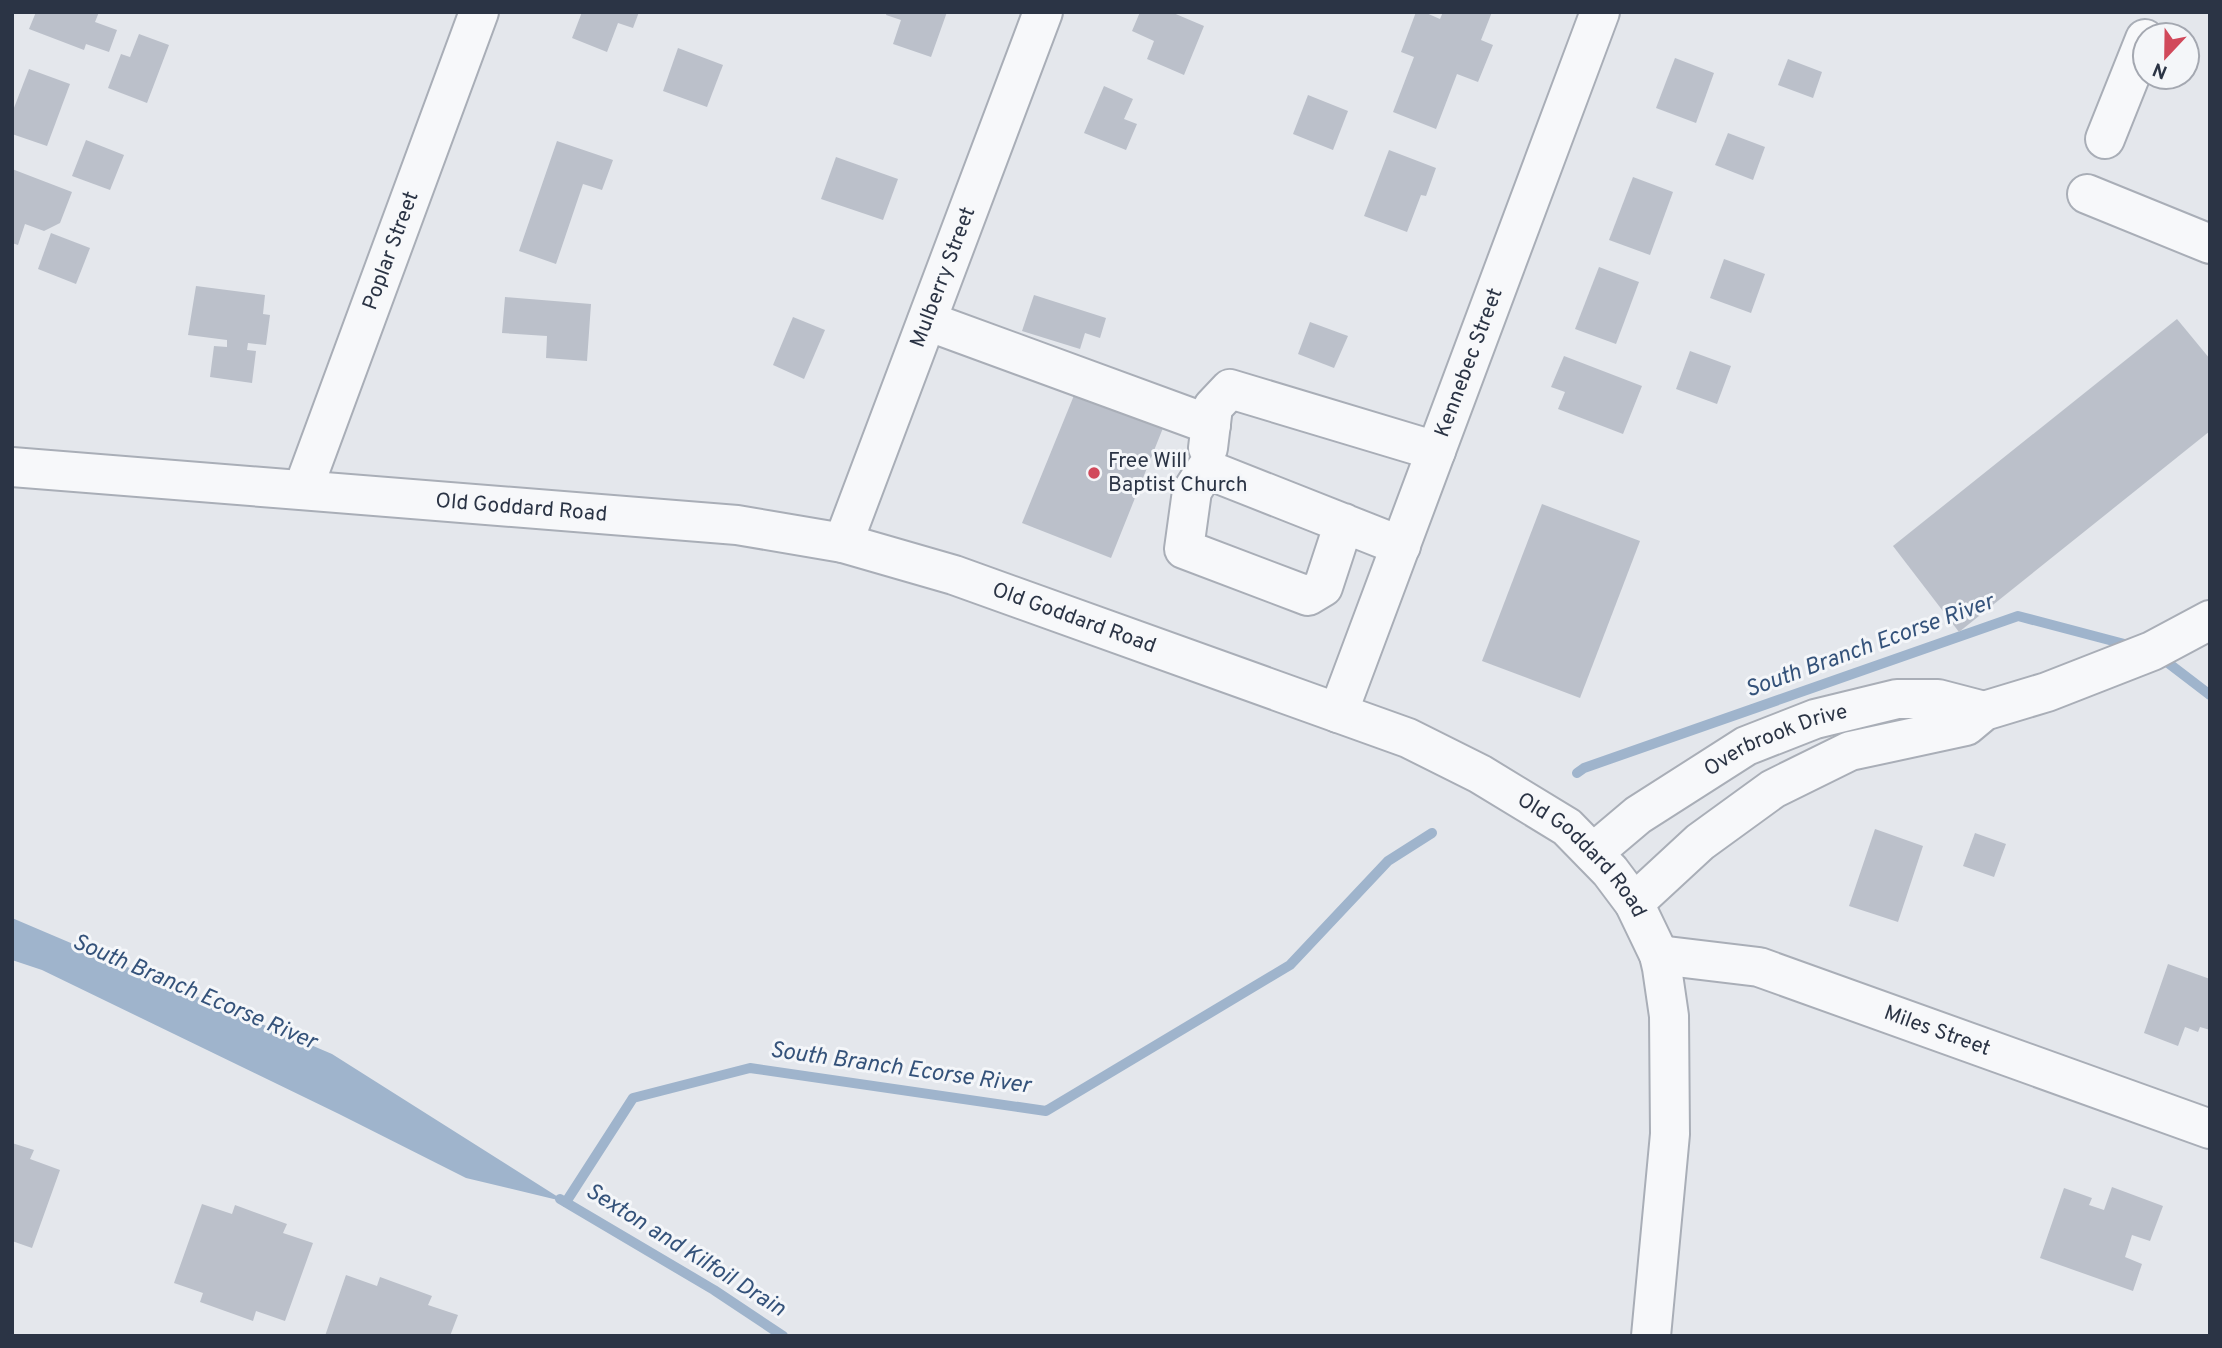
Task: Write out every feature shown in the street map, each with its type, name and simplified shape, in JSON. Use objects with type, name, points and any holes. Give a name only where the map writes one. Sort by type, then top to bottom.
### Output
[{"type":"street","name":"Poplar Street","points":[[303,489],[479,12]]},
{"type":"street","name":"Mulberry Street","points":[[843,543],[1042,12]]},
{"type":"street","name":"Kennebec Street","points":[[1338,713],[1600,12]]},
{"type":"street","points":[[2105,139],[2131,74]]},
{"type":"street","points":[[2087,194],[2210,244]]},
{"type":"street","points":[[927,321],[1211,425]]},
{"type":"street","points":[[1344,523],[1322,587],[1308,596],[1184,549],[1192,491],[1206,469],[1213,407],[1230,389],[1436,451]]},
{"type":"street","name":"Old Goddard Road","points":[[12,467],[737,525],[843,543],[954,575],[1408,738],[1480,774],[1567,827],[1593,853],[1634,903],[1659,955],[1669,1016],[1670,1134],[1651,1336]]},
{"type":"street","points":[[1206,469],[1401,546]]},
{"type":"street","name":"Overbrook Drive","points":[[1634,903],[1700,842],[1773,789],[1850,751],[1966,726],[1984,711],[2047,692],[2152,651],[2210,620]]},
{"type":"street","name":"Overbrook Drive","points":[[1593,853],[1638,815],[1746,746],[1815,719],[1897,699],[1938,699],[1984,711]]},
{"type":"street","name":"Miles Street","points":[[1659,955],[1759,967],[2210,1129]]},
{"type":"water","points":[[12,918],[332,1054],[566,1202],[466,1178],[42,970],[12,960]]},
{"type":"building","points":[[36,12],[99,12],[95,22],[117,30],[109,52],[86,44],[84,50],[29,29]]},
{"type":"building","points":[[582,12],[639,12],[633,28],[618,23],[607,52],[572,38]]},
{"type":"building","points":[[887,12],[947,12],[931,57],[893,44],[901,20],[886,15]]},
{"type":"building","points":[[1140,12],[1171,12],[1204,26],[1184,75],[1147,59],[1154,41],[1132,31]]},
{"type":"building","points":[[1416,12],[1424,12],[1440,19],[1443,12],[1492,12],[1481,40],[1493,45],[1478,82],[1457,74],[1436,129],[1393,112],[1414,57],[1401,52]]},
{"type":"building","points":[[139,34],[169,45],[147,103],[108,88],[121,54],[130,57]]},
{"type":"building","points":[[678,48],[723,65],[707,107],[663,91]]},
{"type":"building","points":[[1675,58],[1714,73],[1696,123],[1656,108]]},
{"type":"building","points":[[1788,59],[1822,72],[1813,98],[1778,85]]},
{"type":"building","points":[[29,69],[70,84],[47,146],[12,134],[12,113]]},
{"type":"building","points":[[1104,86],[1133,99],[1124,119],[1137,124],[1126,150],[1084,133]]},
{"type":"building","points":[[1308,95],[1348,111],[1333,150],[1293,134]]},
{"type":"building","points":[[1728,133],[1765,147],[1753,180],[1715,165]]},
{"type":"building","points":[[86,140],[124,155],[110,190],[72,176]]},
{"type":"building","points":[[557,141],[613,160],[602,190],[583,184],[556,264],[519,251]]},
{"type":"building","points":[[1389,150],[1436,168],[1426,196],[1421,195],[1407,232],[1364,216]]},
{"type":"building","points":[[836,157],[898,179],[883,220],[821,199]]},
{"type":"building","points":[[12,169],[72,192],[60,223],[44,231],[25,224],[18,245],[12,243]]},
{"type":"building","points":[[1633,177],[1673,192],[1650,255],[1609,240]]},
{"type":"building","points":[[51,233],[90,248],[76,284],[38,269]]},
{"type":"building","points":[[1724,259],[1765,274],[1751,313],[1710,298]]},
{"type":"building","points":[[1599,267],[1639,282],[1616,344],[1575,329]]},
{"type":"building","points":[[196,286],[265,295],[263,314],[270,315],[266,345],[248,343],[247,350],[256,351],[252,383],[210,377],[214,346],[227,347],[227,340],[188,335]]},
{"type":"building","points":[[1034,295],[1106,318],[1100,338],[1085,333],[1080,349],[1022,331]]},
{"type":"building","points":[[505,297],[591,304],[587,361],[546,358],[547,336],[502,333]]},
{"type":"building","points":[[793,317],[825,330],[804,379],[773,365]]},
{"type":"building","points":[[2177,319],[2210,359],[2210,431],[1959,632],[1893,546]]},
{"type":"building","points":[[1310,322],[1348,336],[1334,368],[1298,354]]},
{"type":"building","points":[[1690,351],[1731,366],[1717,404],[1676,389]]},
{"type":"building","points":[[1564,356],[1642,386],[1623,434],[1558,409],[1565,392],[1551,387]]},
{"type":"building","name":"Free Will Baptist Church","points":[[1077,388],[1165,423],[1111,558],[1022,523]]},
{"type":"building","points":[[1542,504],[1640,541],[1580,698],[1482,661]]},
{"type":"building","points":[[1875,829],[1923,846],[1898,922],[1849,906]]},
{"type":"building","points":[[1975,833],[2006,844],[1994,877],[1963,866]]},
{"type":"building","points":[[2168,964],[2210,979],[2210,1030],[2200,1027],[2198,1032],[2185,1027],[2178,1046],[2144,1033]]},
{"type":"building","points":[[12,1143],[34,1150],[30,1159],[60,1170],[32,1248],[12,1241]]},
{"type":"building","points":[[2112,1187],[2163,1206],[2150,1241],[2132,1235],[2125,1257],[2142,1264],[2133,1291],[2040,1258],[2064,1188],[2092,1198],[2089,1205],[2104,1210]]},
{"type":"building","points":[[202,1204],[232,1214],[235,1205],[287,1224],[283,1233],[313,1243],[285,1321],[256,1311],[253,1321],[200,1302],[203,1293],[174,1283]]},
{"type":"building","points":[[346,1275],[377,1286],[380,1277],[432,1296],[428,1305],[458,1315],[450,1336],[325,1336]]},
{"type":"waterway","name":"South Branch Ecorse River","points":[[1577,773],[1584,768],[2018,616],[2132,646]]},
{"type":"waterway","name":"South Branch Ecorse River","points":[[2159,656],[2210,695]]},
{"type":"waterway","name":"South Branch Ecorse River","points":[[566,1202],[633,1098],[750,1068],[1046,1111],[1290,965],[1388,861],[1432,833]]},
{"type":"waterway","name":"Sexton and Kilfoil Drain","points":[[560,1199],[714,1290],[783,1336]]},
{"type":"place","name":"Free Will Baptist Church","points":[[1094,473]]}]
